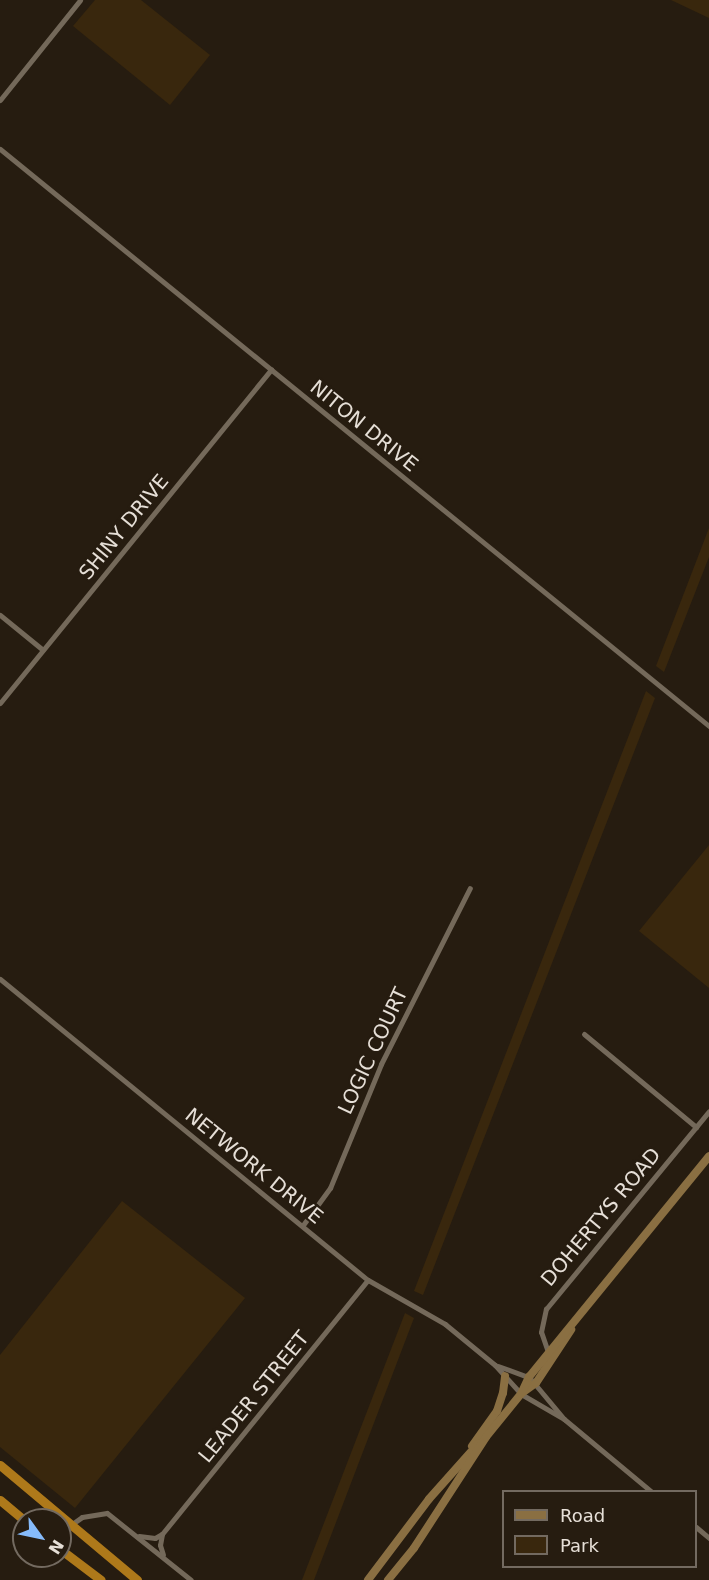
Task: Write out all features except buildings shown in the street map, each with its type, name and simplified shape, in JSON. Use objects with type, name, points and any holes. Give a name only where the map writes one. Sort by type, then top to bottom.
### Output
[{"type":"highway","points":[[0,1466],[52,1508]]},
{"type":"highway","points":[[0,1500],[12,1510]]},
{"type":"highway","points":[[72,1524],[137,1580]]},
{"type":"highway","points":[[72,1558],[100,1580]]},
{"type":"main road","points":[[388,1580],[414,1548],[486,1437],[520,1394],[529,1377],[709,1156]]},
{"type":"main road","points":[[520,1394],[536,1383],[583,1311]]},
{"type":"main road","points":[[368,1580],[468,1452],[496,1411],[503,1393],[505,1376]]},
{"type":"main road","points":[[468,1452],[486,1437]]},
{"type":"street","points":[[0,100],[80,0]]},
{"type":"street","name":"NITON DRIVE","points":[[0,149],[709,726]]},
{"type":"street","name":"SHINY DRIVE","points":[[0,703],[271,369]]},
{"type":"street","points":[[0,615],[43,650]]},
{"type":"street","name":"LOGIC COURT","points":[[303,1225],[330,1188],[381,1064],[471,888]]},
{"type":"street","name":"NETWORK DRIVE","points":[[0,980],[368,1280],[385,1292],[429,1313],[495,1365],[520,1394]]},
{"type":"street","points":[[584,1034],[696,1127]]},
{"type":"street","name":"DOHERTYS ROAD","points":[[548,1352],[541,1332],[546,1309],[709,1111]]},
{"type":"street","name":"LEADER STREET","points":[[162,1534],[368,1280]]},
{"type":"street","name":"NETWORK DRIVE","points":[[495,1365],[529,1377]]},
{"type":"street","points":[[529,1377],[564,1419]]},
{"type":"street","points":[[520,1394],[564,1419],[651,1490]]},
{"type":"street","points":[[72,1524],[82,1517],[107,1513],[192,1580]]},
{"type":"street","points":[[697,1528],[709,1538]]},
{"type":"street","points":[[139,1536],[155,1538],[162,1534]]},
{"type":"street","points":[[162,1534],[160,1545],[163,1557]]},
{"type":"green space","points":[[95,0],[141,0],[210,55],[170,105],[73,26]]},
{"type":"green space","points":[[671,0],[709,0],[709,18]]},
{"type":"green space","points":[[709,528],[709,557],[664,672],[656,666]]},
{"type":"green space","points":[[646,691],[655,698],[423,1295],[414,1291]]},
{"type":"green space","points":[[709,845],[709,988],[639,931]]},
{"type":"green space","points":[[122,1201],[245,1298],[75,1508],[0,1447],[0,1355]]},
{"type":"green space","points":[[405,1313],[414,1318],[314,1580],[302,1580]]}]
